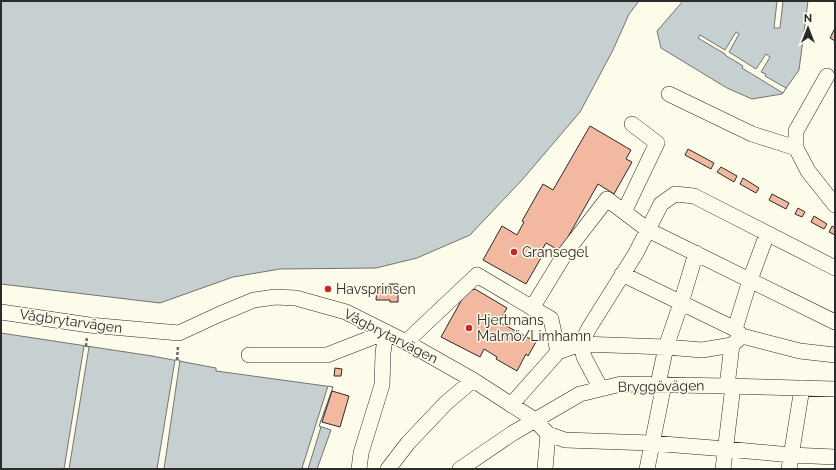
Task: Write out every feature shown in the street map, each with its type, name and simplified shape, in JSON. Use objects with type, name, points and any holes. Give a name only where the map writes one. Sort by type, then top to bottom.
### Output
[{"type":"street","points":[[827,76],[796,131],[796,148],[808,171],[835,205]]},
{"type":"street","points":[[669,94],[752,134],[796,148]]},
{"type":"street","points":[[624,212],[657,143],[632,124]]},
{"type":"street","points":[[601,389],[584,356],[582,344],[589,328],[636,253],[661,204],[675,194],[694,196],[835,268]]},
{"type":"street","points":[[532,308],[566,252],[607,199],[648,230],[835,322]]},
{"type":"street","points":[[723,469],[736,337],[750,280],[767,234]]},
{"type":"street","points":[[646,469],[666,347],[696,253]]},
{"type":"street","points":[[622,274],[681,303],[736,337],[800,351],[835,355]]},
{"type":"street","points":[[406,342],[477,275],[551,319],[558,352]]},
{"type":"street","name":"Vågbrytarvägen","points":[[1,312],[89,325],[179,333],[254,300],[275,297],[296,298],[346,312],[406,342],[473,380],[535,420],[548,434]]},
{"type":"street","points":[[249,355],[327,355],[386,332],[383,353],[382,384],[361,453],[359,469]]},
{"type":"street","points":[[511,405],[558,352],[582,344],[702,350],[736,337]]},
{"type":"street","points":[[388,469],[408,443],[446,403],[473,380]]},
{"type":"street","name":"Bryggövägen","points":[[460,469],[513,433],[580,394],[621,384],[835,390]]},
{"type":"street","points":[[790,462],[802,388]]},
{"type":"street","points":[[542,467],[548,434],[565,440],[651,443],[726,449],[790,462],[835,457]]},
{"type":"shaded area","points":[[1,1],[639,1],[629,14],[613,50],[580,112],[522,180],[470,235],[417,258],[376,268],[280,269],[233,277],[160,303],[1,284]]},
{"type":"shaded area","points":[[683,1],[808,1],[799,70],[782,94],[752,99],[727,88],[661,48],[657,31]]},
{"type":"shaded area","points":[[1,333],[152,356],[216,368],[216,371],[333,387],[319,426],[331,430],[317,469],[1,469]]},
{"type":"pier","points":[[777,1],[783,1],[780,28],[774,28]]},
{"type":"pier","points":[[736,32],[739,34],[729,52],[756,69],[766,54],[770,57],[761,72],[766,74],[765,76],[786,88],[783,93],[742,68],[743,66],[698,38],[700,35],[725,50]]},
{"type":"pier","points":[[84,346],[89,347],[69,469],[64,469]]},
{"type":"pier","points":[[175,360],[180,360],[164,469],[157,469]]},
{"type":"pier","points":[[328,386],[333,387],[319,426],[321,427],[308,469],[302,468]]},
{"type":"building","points":[[835,28],[835,41],[830,38]]},
{"type":"building","points":[[590,126],[631,150],[626,159],[632,162],[614,194],[598,184],[560,251],[546,243],[542,250],[545,251],[526,284],[483,260],[502,226],[517,235],[524,222],[522,221],[543,184],[553,190]]},
{"type":"building","points":[[688,149],[714,163],[711,169],[685,155]]},
{"type":"building","points":[[721,167],[737,176],[734,182],[717,172]]},
{"type":"building","points":[[743,178],[759,188],[756,193],[740,184]]},
{"type":"building","points":[[772,194],[789,203],[786,209],[769,200]]},
{"type":"building","points":[[798,208],[805,212],[802,217],[795,214]]},
{"type":"building","points":[[814,216],[827,224],[824,229],[811,222]]},
{"type":"building","points":[[832,226],[835,228],[835,235],[829,232]]},
{"type":"building","points":[[389,284],[398,284],[398,302],[390,302],[390,300],[376,300],[377,289],[390,289]]},
{"type":"building","points":[[475,289],[507,308],[499,322],[536,342],[528,356],[526,354],[517,371],[496,359],[497,357],[484,349],[480,357],[441,337],[466,292]]},
{"type":"building","points":[[335,368],[342,369],[341,376],[334,376]]},
{"type":"building","points":[[332,391],[349,396],[340,427],[322,422]]},
{"type":"place","name":"Gransegel","points":[[514,252]]},
{"type":"place","name":"Havsprinsen","points":[[328,289]]},
{"type":"place","name":"Hjertmans Malmö/Limhamn","points":[[469,328]]}]
